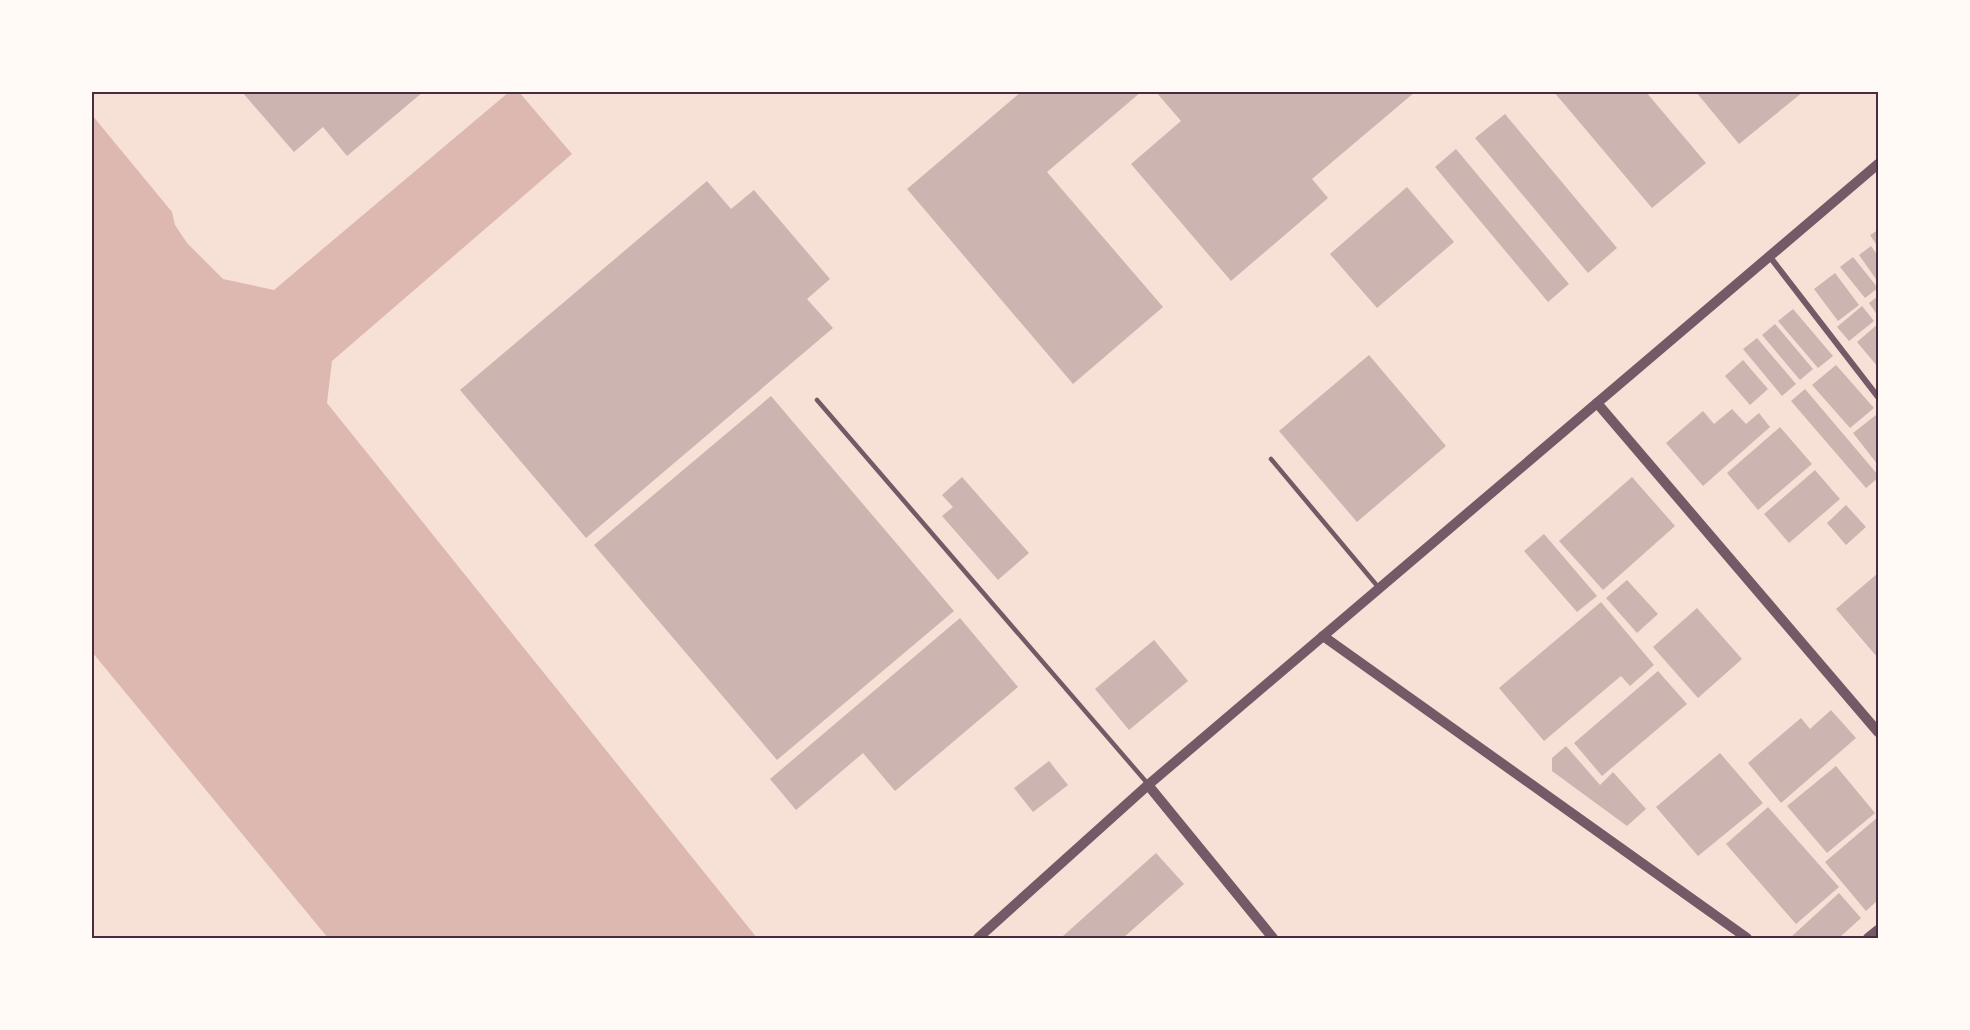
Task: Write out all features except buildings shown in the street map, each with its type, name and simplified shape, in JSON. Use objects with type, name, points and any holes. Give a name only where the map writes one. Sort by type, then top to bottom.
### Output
[{"type":"street","points":[[978,939],[1148,785],[1878,164]]},
{"type":"street","points":[[1770,257],[1878,397]]},
{"type":"street","points":[[1597,403],[1878,732]]},
{"type":"street","points":[[1323,636],[1747,939]]},
{"type":"street","points":[[1148,785],[1273,939]]},
{"type":"street","points":[[1868,939],[1878,930]]},
{"type":"lane","points":[[817,400],[1148,785]]},
{"type":"lane","points":[[1271,459],[1379,588]]},
{"type":"shaded area","points":[[509,92],[519,92],[572,154],[332,361],[327,403],[757,938],[328,938],[92,652],[92,115],[172,212],[175,225],[187,243],[223,279],[274,290]]}]
